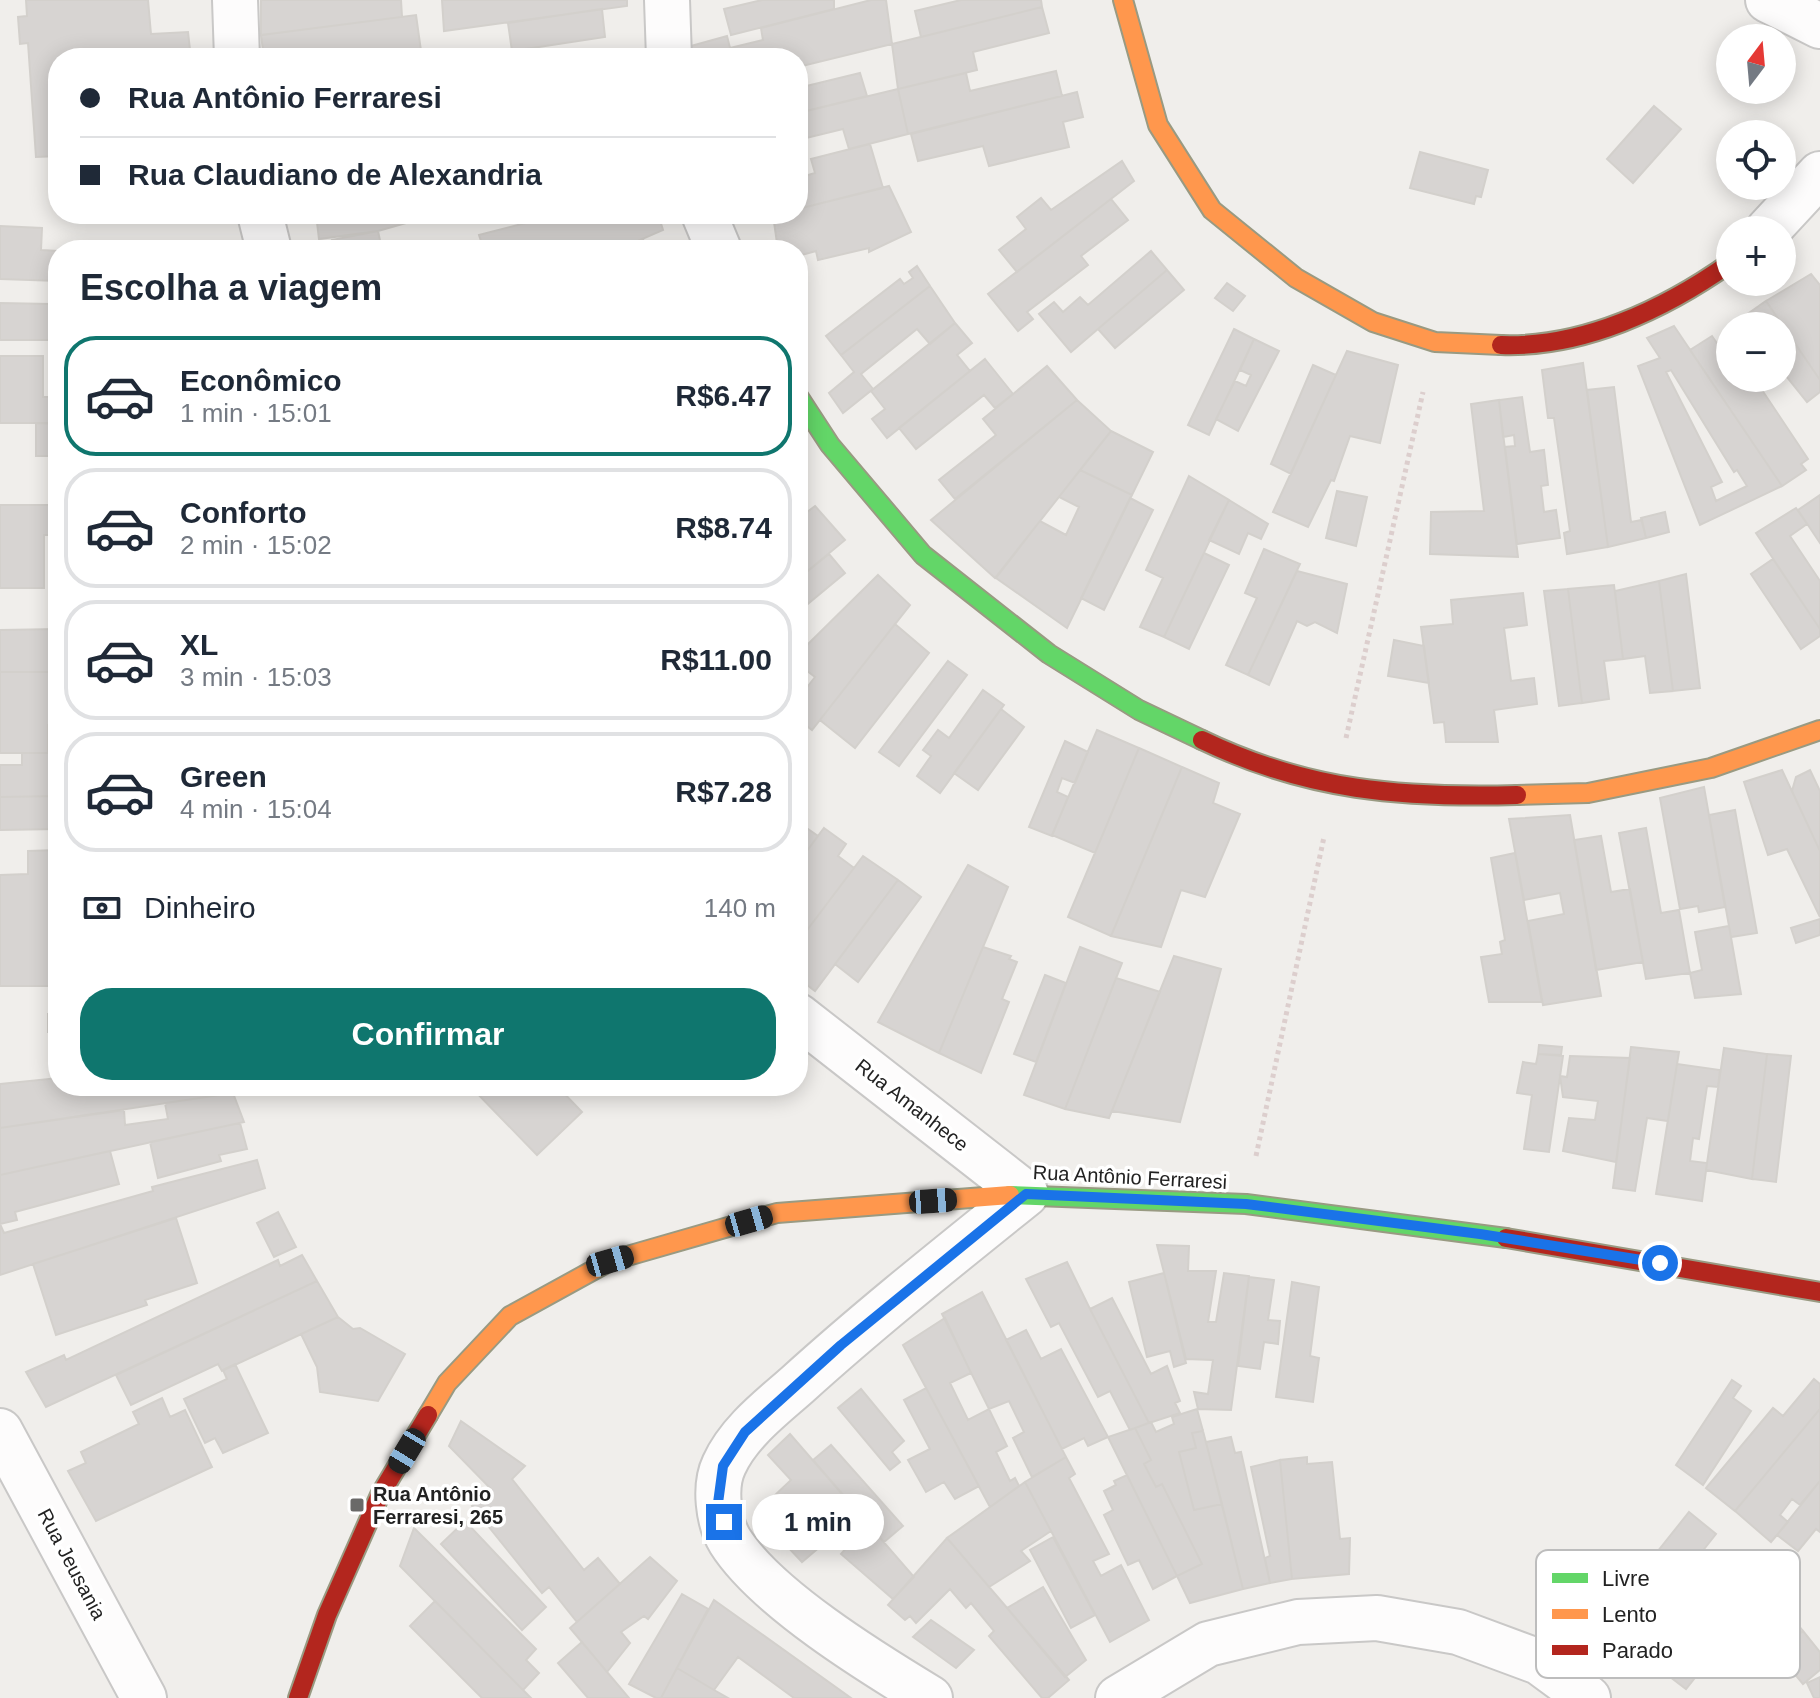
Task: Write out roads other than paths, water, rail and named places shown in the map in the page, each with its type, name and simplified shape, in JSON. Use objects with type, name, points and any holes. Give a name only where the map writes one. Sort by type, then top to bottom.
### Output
[{"type":"street","points":[[235,0],[237,48]]},
{"type":"street","points":[[667,0],[669,48]]},
{"type":"street","points":[[1123,0],[1158,125],[1212,210],[1296,278],[1373,322],[1435,342],[1512,345],[1599,331],[1682,297],[1716,273]]},
{"type":"street","points":[[1768,0],[1820,26]]},
{"type":"street","points":[[1781,216],[1820,174]]},
{"type":"street","points":[[808,411],[830,445],[923,555],[1049,654],[1139,710],[1233,755],[1335,787],[1434,797],[1588,793],[1711,768],[1820,730]]},
{"type":"street","name":"Rua Amanhece","points":[[808,1024],[1026,1194]]},
{"type":"street","points":[[930,1698],[861,1656],[782,1594],[730,1540],[718,1503],[723,1466],[745,1432],[841,1345],[1026,1194]]},
{"type":"street","name":"Rua Antônio Ferraresi","points":[[298,1698],[327,1615],[380,1495],[447,1383],[510,1316],[610,1261],[777,1213],[1026,1194],[1246,1204],[1480,1234],[1820,1292]]},
{"type":"street","name":"Rua Jeusania","points":[[0,1431],[144,1698]]},
{"type":"street","points":[[1118,1698],[1208,1644],[1298,1622],[1377,1618],[1458,1632],[1536,1661]]},
{"type":"street","points":[[1561,1678],[1588,1698]]},
{"type":"place","name":"Rua Antônio Ferraresi, 265","points":[[357,1505]]}]
